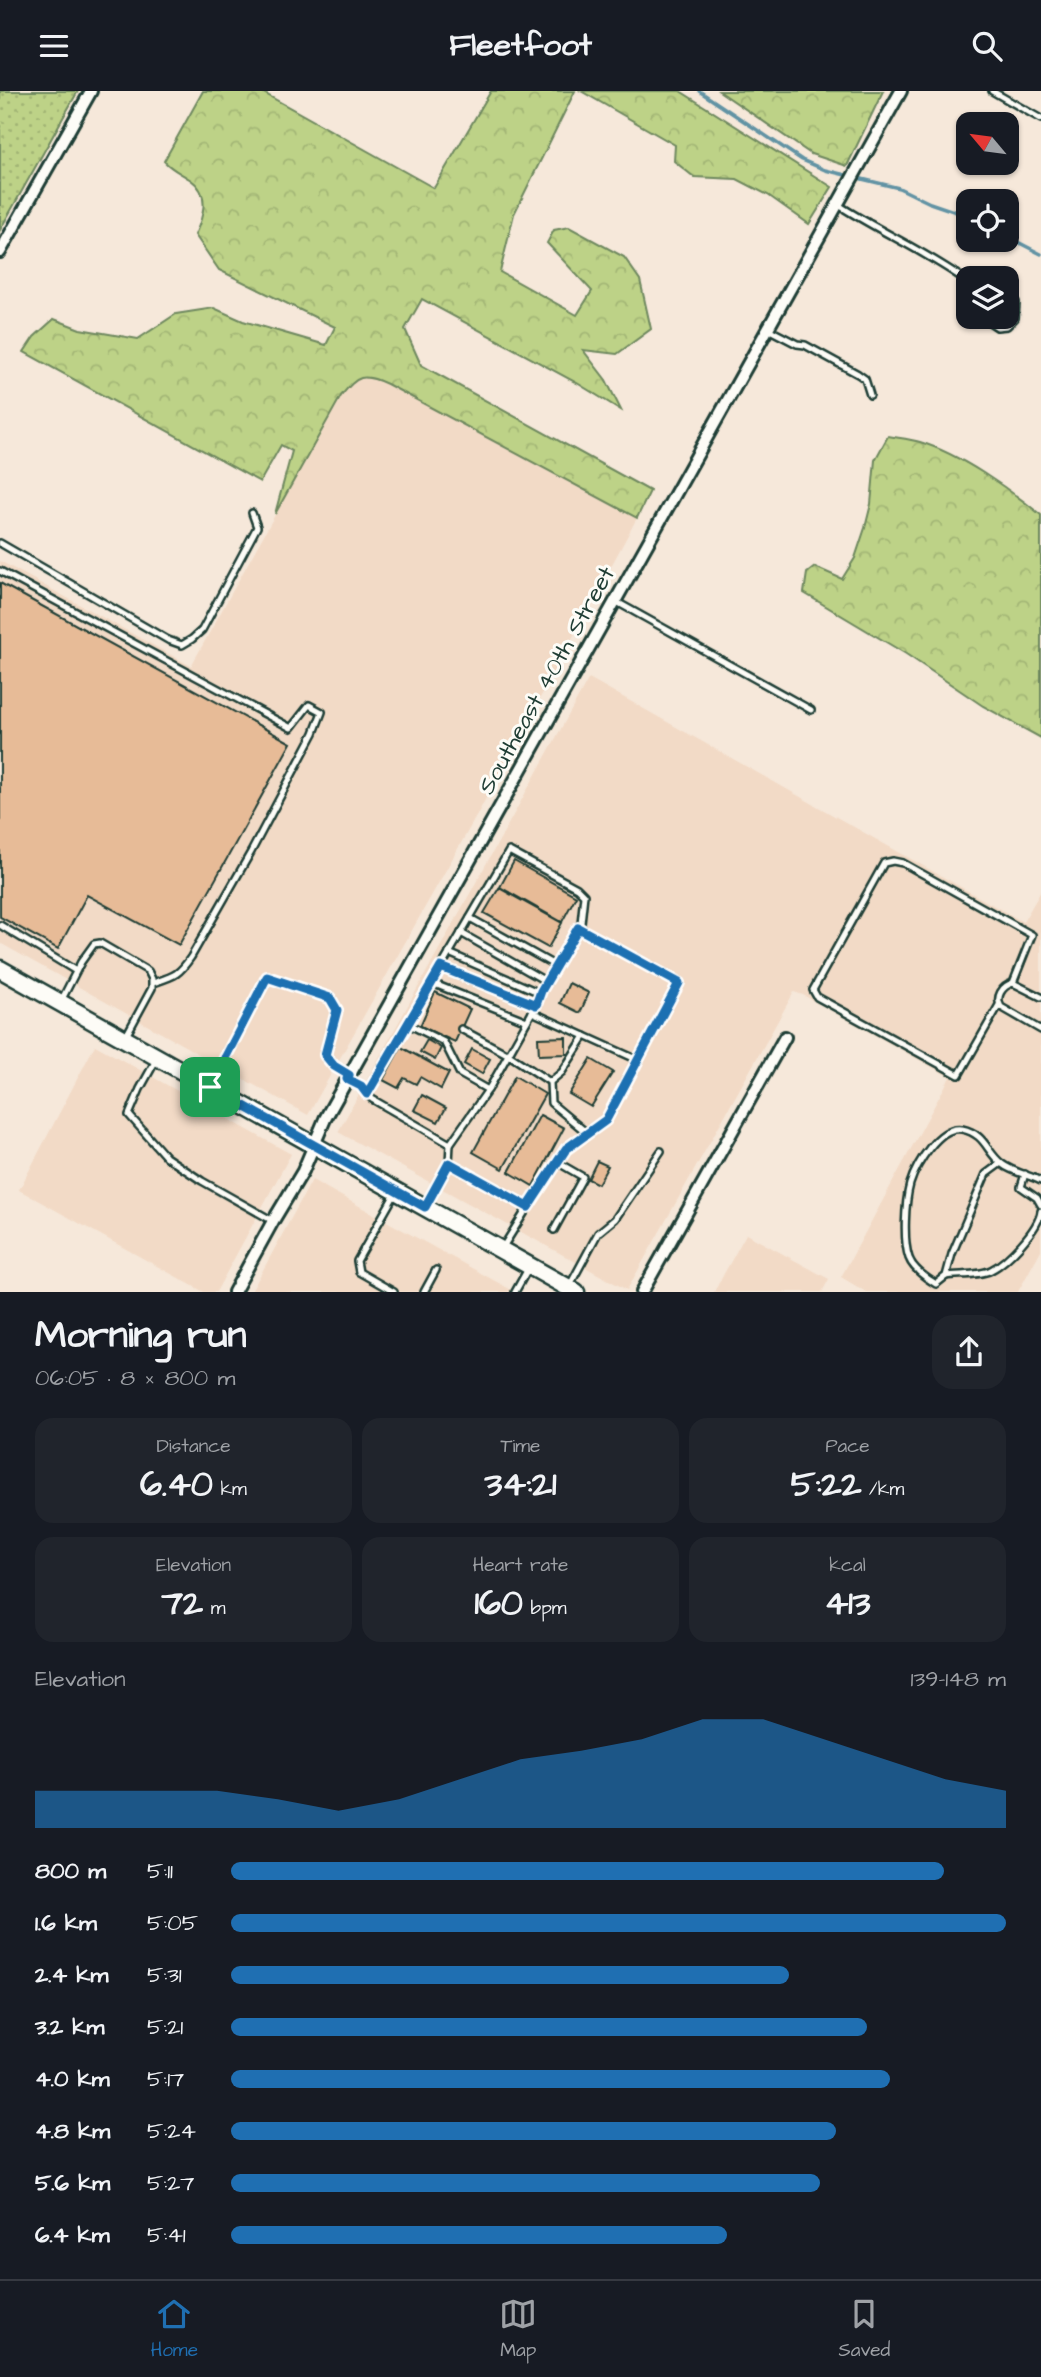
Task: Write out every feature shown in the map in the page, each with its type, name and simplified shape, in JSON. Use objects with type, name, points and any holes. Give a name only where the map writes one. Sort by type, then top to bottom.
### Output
[{"type":"main road","points":[[0,969],[572,1290]]},
{"type":"street","points":[[0,252],[91,91]]},
{"type":"street","name":"Southeast 40th Street","points":[[234,1292],[303,1171],[325,1119],[348,1077],[901,91]]},
{"type":"street","points":[[642,1292],[785,1037]]},
{"type":"lane","points":[[992,91],[1041,119]]},
{"type":"lane","points":[[837,204],[956,274]]},
{"type":"lane","points":[[767,329],[797,344],[805,345],[858,374],[865,379],[870,395]]},
{"type":"lane","points":[[0,543],[168,641],[182,645],[202,630],[257,527],[252,513]]},
{"type":"lane","points":[[0,571],[290,728],[309,705],[322,712],[314,733],[251,852],[191,957],[173,978],[153,983]]},
{"type":"lane","points":[[615,601],[811,710]]},
{"type":"lane","points":[[367,1094],[509,851],[577,888],[584,895],[581,923],[540,993],[509,1055],[450,1144],[449,1163],[425,1207]]},
{"type":"lane","points":[[1013,983],[1032,935],[903,863],[893,861],[884,863],[813,990],[817,997],[958,1075],[999,1005],[1000,992],[1005,986],[1013,983],[1041,997]]},
{"type":"lane","points":[[470,918],[556,966]]},
{"type":"lane","points":[[0,925],[76,971]]},
{"type":"lane","points":[[502,1250],[566,1149],[606,1120],[679,983],[578,928]]},
{"type":"lane","points":[[461,933],[547,982]]},
{"type":"lane","points":[[60,1003],[76,971],[94,944],[100,943],[148,971],[153,983],[125,1039]]},
{"type":"lane","points":[[449,953],[540,993]]},
{"type":"lane","points":[[441,967],[536,1005]]},
{"type":"lane","points":[[210,1087],[267,977],[330,998],[337,1010],[325,1055],[334,1066],[361,1086],[372,1099],[450,1144]]},
{"type":"lane","points":[[432,983],[527,1021]]},
{"type":"lane","points":[[999,1005],[1041,1030]]},
{"type":"lane","points":[[532,1012],[638,1060]]},
{"type":"lane","points":[[408,1024],[444,1042],[460,1074],[488,1090]]},
{"type":"lane","points":[[461,1029],[551,1082]]},
{"type":"lane","points":[[585,1036],[562,1072],[551,1082],[551,1103],[587,1133]]},
{"type":"lane","points":[[157,1057],[130,1115],[166,1157],[202,1181],[273,1220]]},
{"type":"lane","points":[[1041,1181],[1001,1163],[980,1136],[963,1129],[953,1129],[930,1146],[910,1184],[904,1238],[909,1261],[925,1278],[936,1284],[946,1276],[990,1271],[1033,1232],[1041,1212]]},
{"type":"lane","points":[[572,1290],[598,1233],[615,1219],[661,1151]]},
{"type":"lane","points":[[554,1230],[583,1177],[557,1162]]},
{"type":"lane","points":[[449,1163],[528,1207]]},
{"type":"lane","points":[[946,1276],[952,1254],[986,1174],[1001,1163]]},
{"type":"lane","points":[[1025,1174],[1021,1187],[1037,1198],[1041,1205]]},
{"type":"lane","points":[[394,1292],[359,1272],[357,1261],[396,1191]]},
{"type":"lane","points":[[515,1292],[530,1266]]},
{"type":"lane","points":[[424,1292],[436,1270]]},
{"type":"shaded area","points":[[370,376],[637,518],[478,813],[308,1115],[0,943],[0,561],[191,666],[341,396],[354,380]]},
{"type":"shaded area","points":[[589,678],[1023,922],[1041,891],[1041,1250],[1018,1292],[866,1292],[841,1277],[950,1077],[794,992],[627,1290],[338,1132]]},
{"type":"shaded area","points":[[95,1045],[291,1154],[216,1292],[204,1292],[19,1190]]},
{"type":"shaded area","points":[[312,1180],[515,1292],[251,1292]]},
{"type":"shaded area","points":[[746,1234],[829,1279],[822,1292],[714,1292]]},
{"type":"green space","points":[[0,91],[78,91],[0,230]]},
{"type":"green space","points":[[203,91],[260,91],[434,188],[491,91],[575,91],[514,214],[500,272],[577,315],[592,291],[547,243],[554,230],[569,227],[624,257],[640,280],[651,329],[617,354],[583,350],[606,380],[621,410],[577,383],[422,299],[405,329],[421,365],[650,491],[637,518],[387,384],[366,377],[356,380],[341,396],[275,514],[292,451],[281,445],[260,482],[24,352],[34,337],[54,319],[80,329],[138,339],[176,314],[214,308],[243,321],[326,345],[335,327],[219,270],[195,235],[204,206],[201,192],[191,180],[164,161]]},
{"type":"green space","points":[[581,91],[680,91],[832,187],[809,224],[768,195],[737,179],[694,177],[674,161],[675,145]]},
{"type":"green space","points":[[719,91],[883,91],[847,166],[811,154]]},
{"type":"green space","points":[[888,436],[920,442],[951,455],[999,484],[1041,515],[1041,738],[983,706],[906,654],[804,593],[807,573],[815,567],[842,579],[855,558],[871,504],[875,460]]},
{"type":"building","points":[[0,583],[291,743],[179,945],[87,895],[58,949],[0,917]]},
{"type":"building","points":[[514,861],[576,896],[562,922],[500,887]]},
{"type":"building","points":[[499,888],[562,923],[548,948],[484,913]]},
{"type":"building","points":[[569,983],[589,993],[580,1013],[560,1003]]},
{"type":"building","points":[[435,992],[470,1009],[455,1042],[420,1026]]},
{"type":"building","points":[[566,1037],[566,1054],[539,1055],[538,1038]]},
{"type":"building","points":[[427,1040],[441,1048],[435,1060],[420,1052]]},
{"type":"building","points":[[401,1047],[449,1073],[441,1089],[420,1077],[416,1084],[404,1078],[398,1088],[383,1080]]},
{"type":"building","points":[[472,1049],[490,1059],[482,1074],[464,1064]]},
{"type":"building","points":[[591,1059],[613,1072],[591,1107],[569,1094]]},
{"type":"building","points":[[515,1076],[545,1094],[503,1169],[473,1152]]},
{"type":"building","points":[[422,1095],[446,1108],[438,1122],[414,1110]]},
{"type":"building","points":[[540,1115],[564,1128],[533,1186],[509,1172]]},
{"type":"building","points":[[597,1161],[608,1166],[598,1184],[588,1179]]},
{"type":"waterway","points":[[699,91],[802,160],[825,170],[899,188],[956,212]]},
{"type":"waterway","points":[[1019,243],[1041,254]]},
{"type":"route","points":[[578,928],[679,983],[606,1120],[566,1149],[528,1207],[449,1163],[425,1207],[210,1087],[267,977],[330,998],[337,1010],[325,1055],[334,1066],[349,1075],[347,1079],[361,1086],[367,1094],[441,967],[536,1005],[541,991],[578,928]]}]
